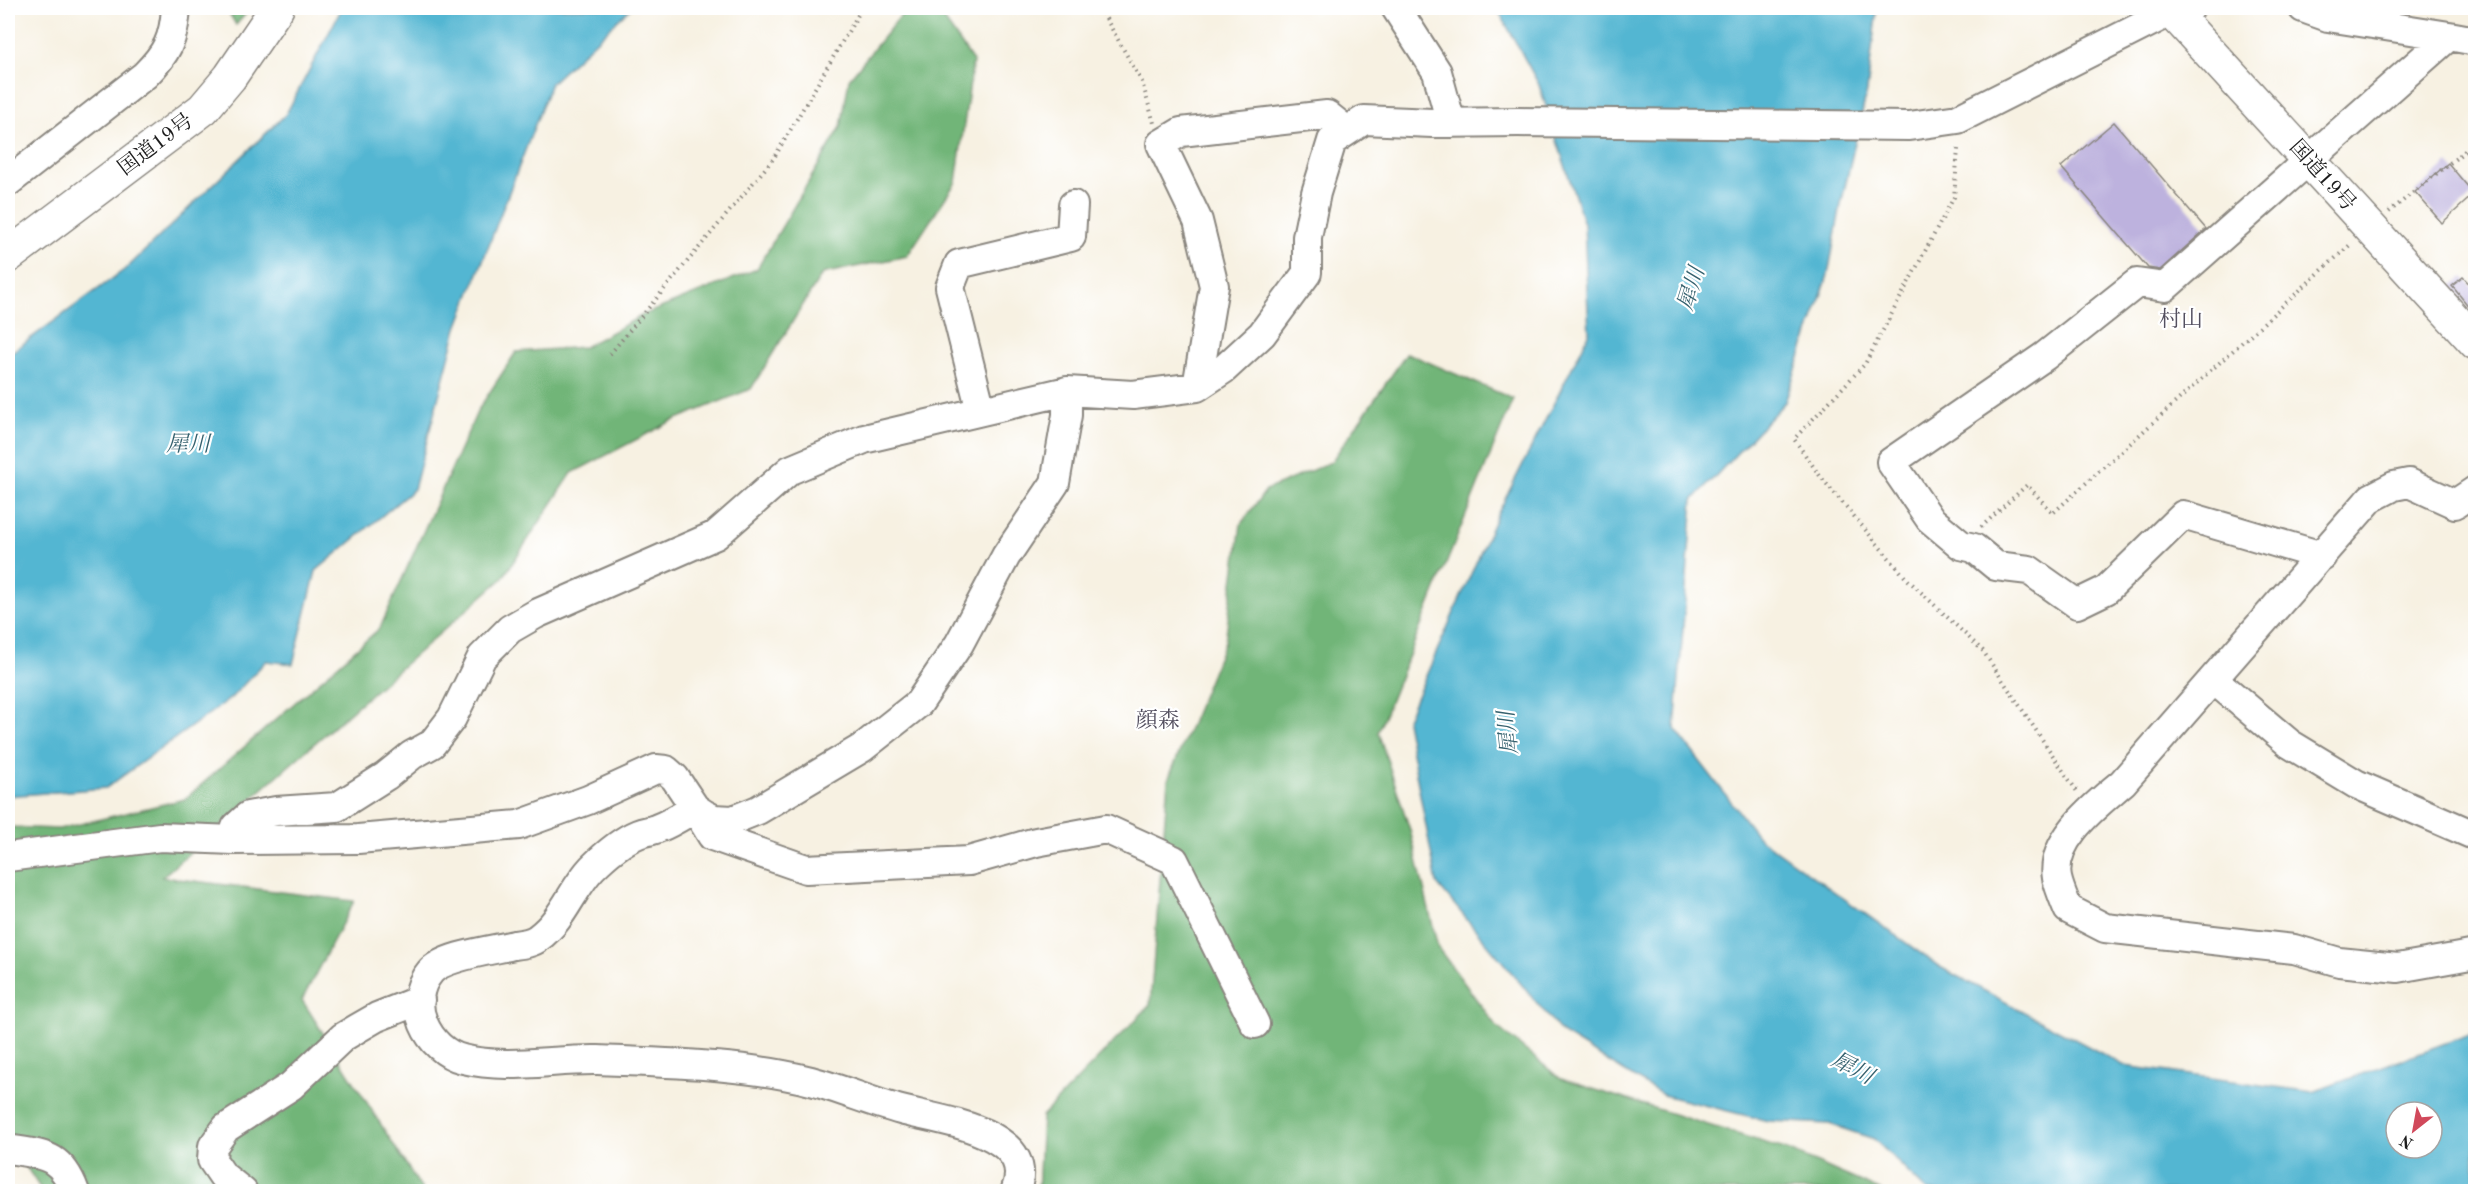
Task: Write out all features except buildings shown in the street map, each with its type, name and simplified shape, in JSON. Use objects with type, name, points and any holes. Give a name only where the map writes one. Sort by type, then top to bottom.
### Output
[{"type":"highway","name":"国道19号","points":[[8,256],[203,109],[230,77],[277,8]]},
{"type":"highway","name":"国道19号","points":[[2177,9],[2308,161],[2475,343]]},
{"type":"street","points":[[8,182],[145,75],[162,58],[175,31],[176,8]]},
{"type":"street","points":[[1396,8],[1437,72],[1451,123]]},
{"type":"street","points":[[2303,8],[2328,17],[2462,39]]},
{"type":"street","points":[[233,840],[236,827],[248,816],[276,811],[337,807],[386,776],[412,755],[432,744],[452,718],[482,657],[510,629],[536,614],[716,534],[790,470],[864,439],[1067,391],[1133,395],[1197,387],[1224,369],[1262,334],[1307,273],[1307,237],[1316,193],[1332,141],[1364,120],[1451,123],[1909,126],[1958,119],[2177,9]]},
{"type":"street","points":[[2322,556],[2183,514],[2106,590],[2077,604],[2030,570],[1996,566],[1974,548],[1961,545],[1930,519],[1891,462],[2045,356],[2138,283],[2165,287],[2308,161],[2462,39]]},
{"type":"street","points":[[1197,387],[1214,286],[1198,221],[1161,144],[1181,132],[1327,115],[1347,131]]},
{"type":"street","points":[[981,411],[951,287],[959,264],[1071,237],[1073,205]]},
{"type":"street","points":[[695,808],[714,819],[733,820],[758,810],[862,748],[919,704],[959,644],[1006,556],[1055,483],[1066,415],[1067,391]]},
{"type":"street","points":[[2475,490],[2455,504],[2409,483],[2394,486],[2371,498],[2123,782],[2081,819],[2061,847],[2056,876],[2068,909],[2106,928],[2294,949],[2338,962],[2398,968],[2475,954]]},
{"type":"street","points":[[2213,679],[2290,744],[2356,784],[2475,836]]},
{"type":"street","points":[[8,857],[160,837],[233,840],[358,839],[519,825],[588,800],[656,769],[666,770],[675,778],[712,836],[806,869],[969,861],[1036,842],[1106,829],[1174,860],[1255,1024]]},
{"type":"street","points":[[695,808],[659,828],[637,834],[616,847],[590,870],[550,929],[535,941],[443,962],[430,972],[420,1000],[424,1029],[445,1051],[461,1059],[521,1065],[595,1060],[768,1072],[812,1081],[901,1110],[966,1125],[990,1134],[1013,1155],[1019,1171],[1015,1191]]},
{"type":"street","points":[[243,1191],[223,1176],[212,1160],[213,1146],[226,1128],[291,1086],[343,1037],[377,1017],[420,1000]]},
{"type":"street","points":[[8,1149],[54,1160],[68,1172],[75,1191]]},
{"type":"path","points":[[610,354],[774,159],[862,8]]},
{"type":"path","points":[[1100,8],[1142,82],[1161,144]]},
{"type":"path","points":[[1961,545],[2027,485],[2053,513],[2369,228],[2475,142]]},
{"type":"green space","points":[[226,8],[251,8],[236,25]]},
{"type":"green space","points":[[907,8],[936,8],[973,61],[956,182],[907,256],[822,274],[751,389],[672,421],[572,473],[502,579],[162,877],[354,901],[302,1000],[423,1191],[42,1191],[8,1139],[8,827],[59,829],[185,799],[380,628],[478,410],[516,352],[584,347],[643,315],[757,269],[841,127],[849,79]]},
{"type":"green space","points":[[1407,353],[1513,399],[1378,732],[1410,830],[1438,948],[1497,1027],[1561,1079],[1785,1149],[1882,1191],[1038,1192],[1042,1116],[1150,1005],[1168,780],[1225,641],[1241,524],[1266,490],[1331,462]]},
{"type":"water","name":"犀川","points":[[342,8],[631,8],[551,83],[457,328],[414,489],[316,571],[293,664],[266,661],[231,698],[106,788],[8,796],[8,355],[128,267],[286,114]]},
{"type":"water","points":[[1497,8],[1877,8],[1867,91],[1841,204],[1828,275],[1785,402],[1693,500],[1675,729],[1759,838],[1940,967],[2125,1066],[2313,1092],[2475,1032],[2475,1191],[1927,1191],[1874,1139],[1829,1124],[1768,1121],[1663,1095],[1563,1034],[1437,884],[1406,721],[1497,515],[1589,334],[1584,224],[1539,85]]},
{"type":"district","name":"村山","points":[[2181,320]]},
{"type":"district","name":"顔森","points":[[1158,721]]}]
